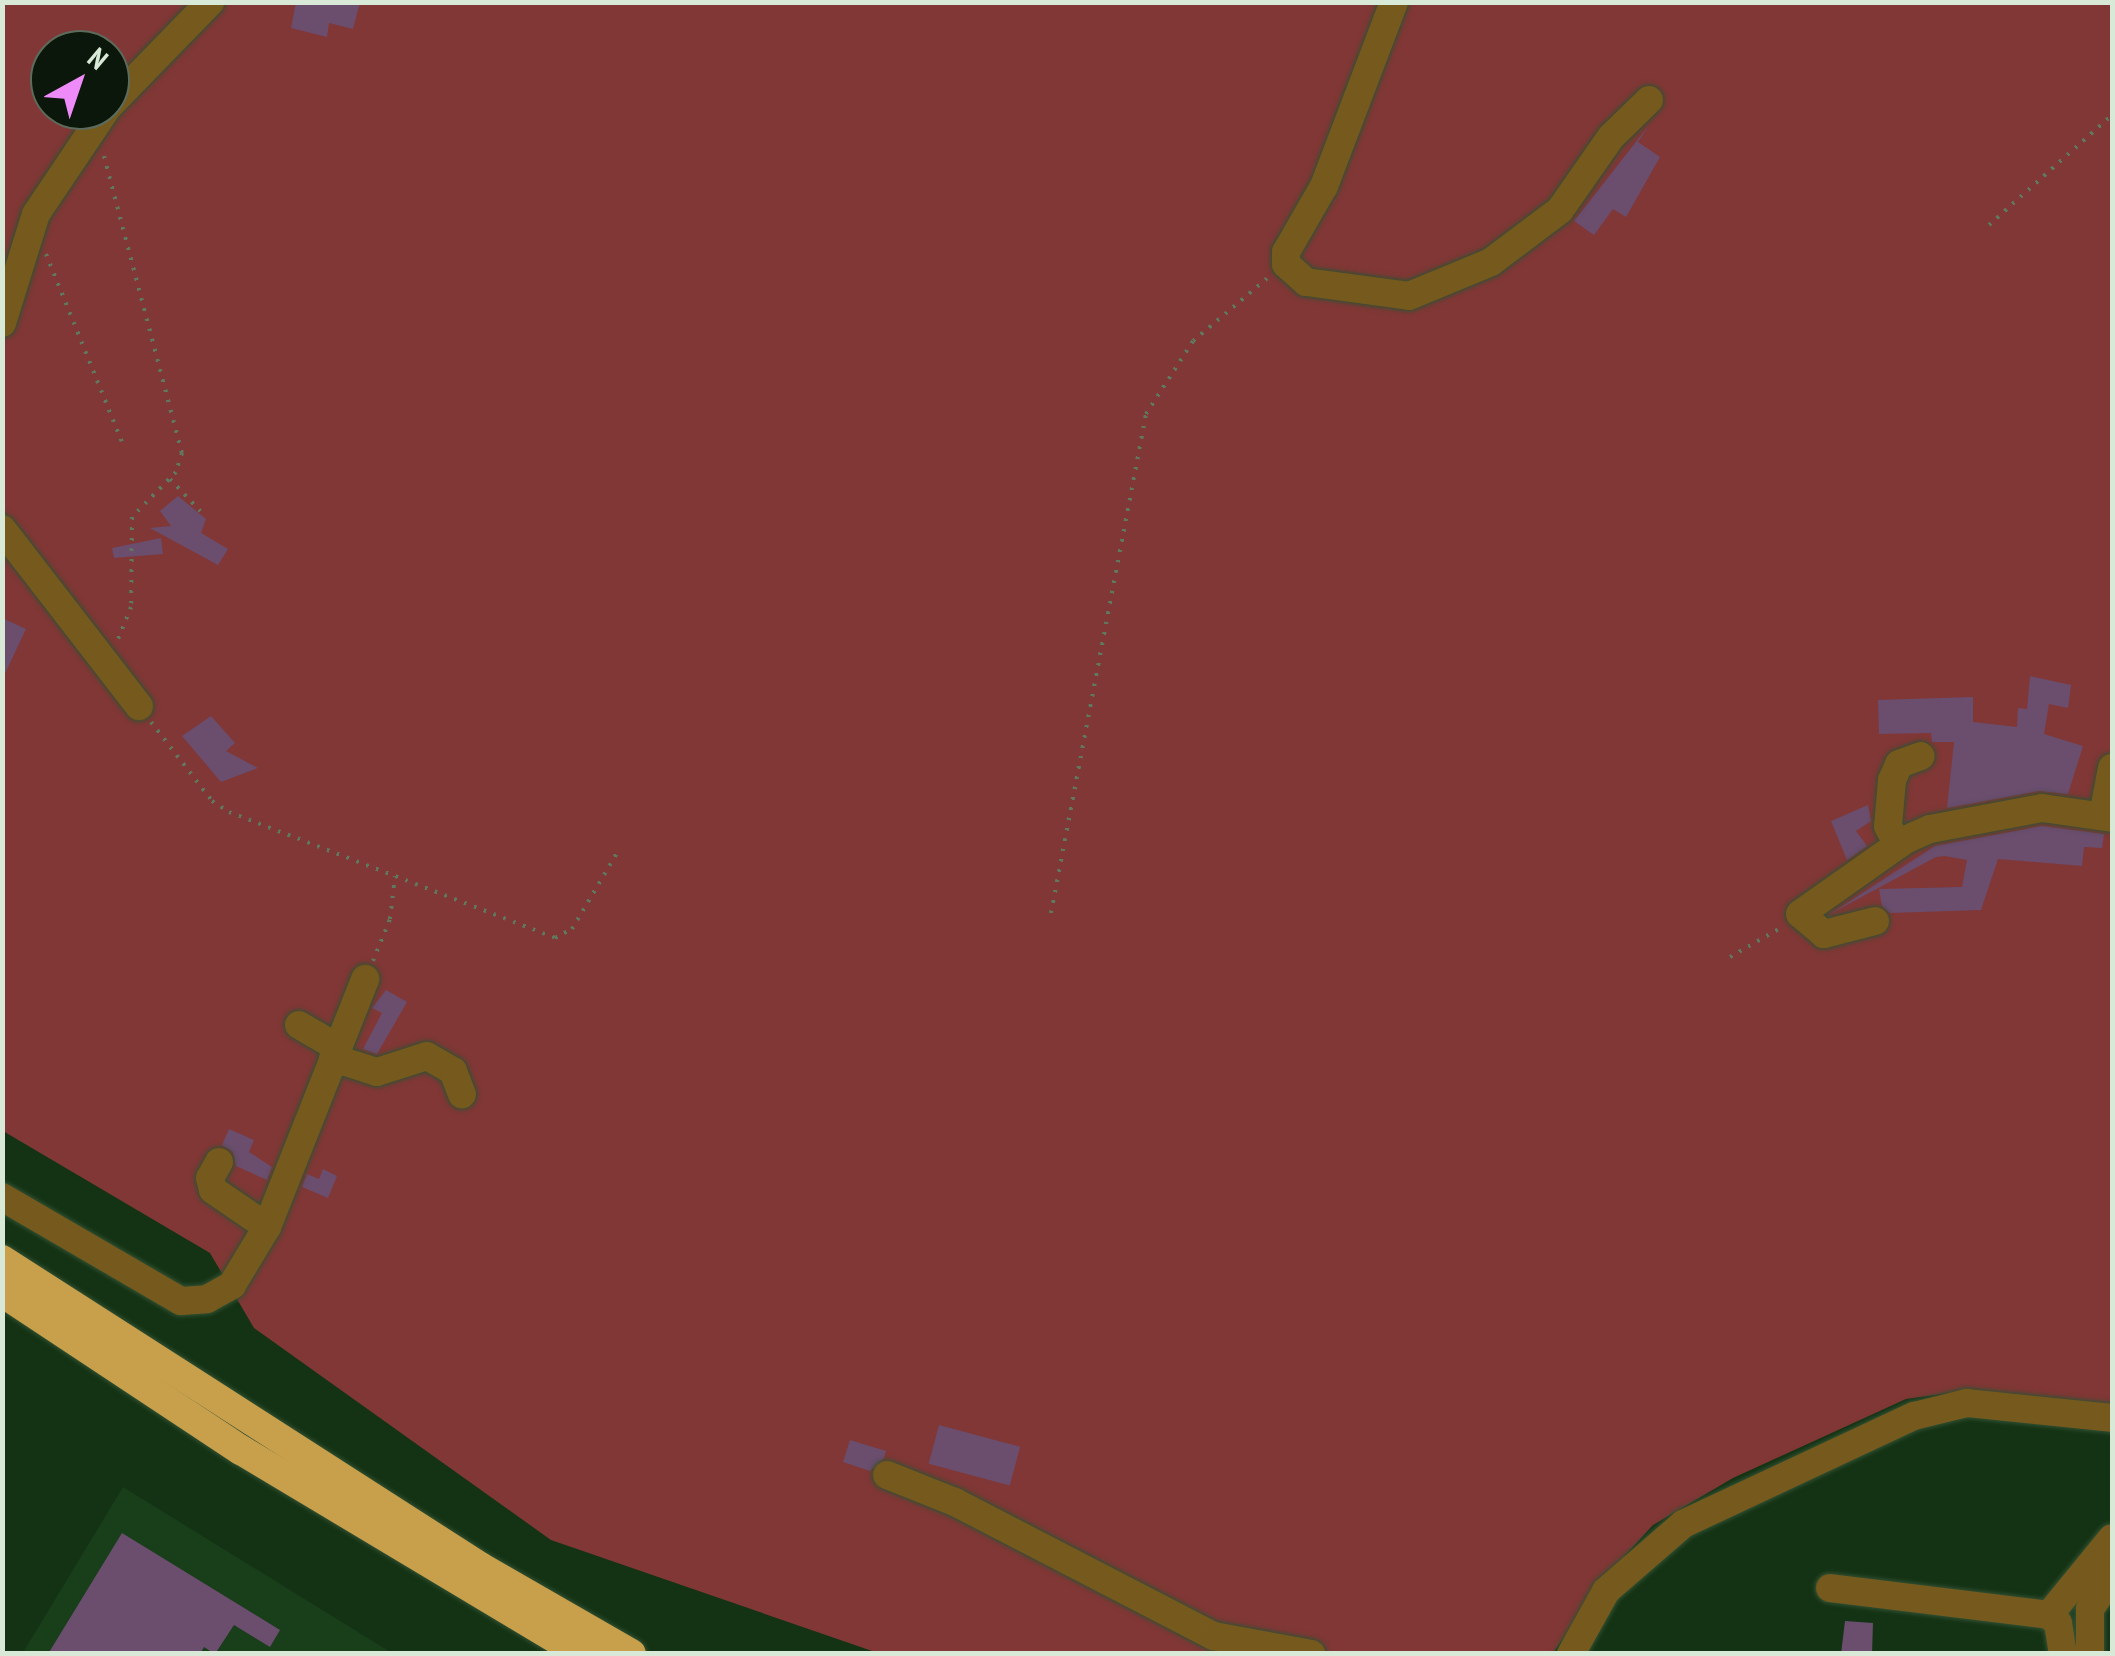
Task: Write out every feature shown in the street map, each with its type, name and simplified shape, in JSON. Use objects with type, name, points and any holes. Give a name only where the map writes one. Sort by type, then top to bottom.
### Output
[{"type":"highway","points":[[2,1260],[480,1567],[631,1654]]},
{"type":"highway","points":[[2,1292],[241,1450],[582,1654]]},
{"type":"street","points":[[130,85],[210,2]]},
{"type":"street","points":[[1394,2],[1324,186],[1286,264],[1306,282],[1370,296],[1410,296],[1447,284],[1553,217],[1610,138],[1649,100]]},
{"type":"street","points":[[2,323],[36,214],[93,130]]},
{"type":"street","points":[[2,529],[107,647],[139,706]]},
{"type":"street","points":[[1898,845],[1888,826],[1892,780],[1900,764],[1921,756]]},
{"type":"street","points":[[1875,921],[1824,934],[1800,914],[1898,845],[1930,830],[2014,812],[2078,809],[2108,817],[2112,770]]},
{"type":"street","points":[[2,1197],[181,1302],[207,1299],[232,1286],[268,1227],[365,979]]},
{"type":"street","points":[[299,1024],[377,1072],[428,1056],[453,1070],[462,1094]]},
{"type":"street","points":[[219,1162],[210,1178],[213,1190],[268,1227]]},
{"type":"street","points":[[1571,1654],[1606,1591],[1683,1524],[1914,1416],[1967,1404],[2112,1418]]},
{"type":"street","points":[[887,1475],[956,1502],[1187,1624],[1311,1654]]},
{"type":"street","points":[[2049,1614],[2112,1538]]},
{"type":"street","points":[[2090,1654],[2090,1609],[2112,1576]]},
{"type":"street","points":[[1830,1588],[2049,1614],[2058,1623],[2064,1654]]},
{"type":"path","points":[[1988,225],[2112,115]]},
{"type":"path","points":[[94,155],[104,155],[112,170],[179,429],[181,462],[170,479],[132,517],[130,607],[107,647]]},
{"type":"path","points":[[44,248],[123,446]]},
{"type":"path","points":[[1050,912],[1146,414],[1193,341],[1286,264]]},
{"type":"path","points":[[170,479],[203,514]]},
{"type":"path","points":[[2,583],[2,597]]},
{"type":"path","points":[[139,706],[212,800],[555,938],[572,929],[618,853]]},
{"type":"path","points":[[365,979],[390,919],[395,876]]},
{"type":"path","points":[[1730,957],[1800,914]]},
{"type":"shaded area","points":[[3,3],[2112,3],[2112,1410],[1963,1391],[1906,1399],[1733,1478],[1653,1525],[1608,1574],[1553,1653],[878,1653],[551,1540],[254,1328],[210,1253],[3,1131]]},
{"type":"shaded area","points":[[123,1487],[392,1653],[22,1654]]},
{"type":"building","points":[[296,2],[360,2],[353,29],[329,23],[327,37],[291,28]]},
{"type":"building","points":[[1650,124],[1638,142],[1660,157],[1626,217],[1613,209],[1594,235],[1574,221]]},
{"type":"building","points":[[178,496],[206,519],[201,533],[228,549],[218,565],[150,528],[171,526],[160,511]]},
{"type":"building","points":[[161,538],[163,554],[114,558],[112,548]]},
{"type":"building","points":[[2,618],[26,629],[2,680]]},
{"type":"building","points":[[2030,676],[2071,685],[2068,708],[2049,704],[2044,734],[2083,746],[2068,794],[2039,791],[1947,808],[1954,742],[1932,742],[1931,733],[1879,734],[1878,700],[1973,697],[1973,722],[2017,727],[2018,708],[2027,709]]},
{"type":"building","points":[[211,716],[235,743],[226,751],[258,768],[221,782],[182,736]]},
{"type":"building","points":[[1868,805],[1871,821],[1856,831],[1867,846],[1847,860],[1831,821]]},
{"type":"building","points":[[2042,826],[2104,834],[2102,848],[2084,847],[2082,866],[1998,859],[1981,910],[1890,913],[1882,906],[1879,889],[1962,887],[1967,860],[1945,856],[1936,857],[1830,914],[1935,846]]},
{"type":"building","points":[[386,990],[407,1002],[377,1054],[363,1049],[382,1013],[372,1008]]},
{"type":"building","points":[[229,1129],[254,1140],[249,1152],[272,1167],[267,1180],[236,1166],[233,1152],[222,1145]]},
{"type":"building","points":[[323,1169],[337,1176],[328,1198],[302,1187],[307,1174],[319,1179]]},
{"type":"building","points":[[939,1425],[1020,1447],[1010,1485],[929,1464]]},
{"type":"building","points":[[850,1440],[886,1451],[884,1458],[870,1471],[843,1462]]},
{"type":"building","points":[[122,1533],[280,1630],[270,1647],[234,1625],[215,1654],[204,1647],[200,1654],[48,1654]]},
{"type":"building","points":[[1845,1621],[1873,1623],[1872,1654],[1841,1654]]}]
